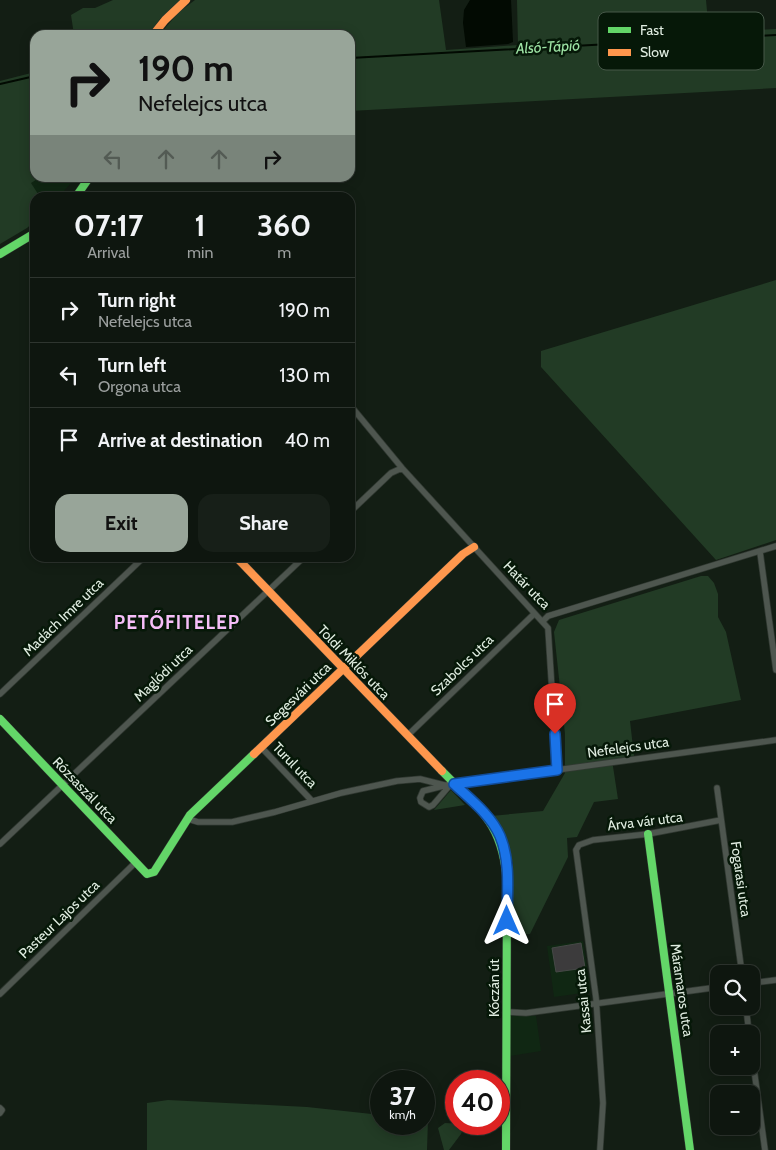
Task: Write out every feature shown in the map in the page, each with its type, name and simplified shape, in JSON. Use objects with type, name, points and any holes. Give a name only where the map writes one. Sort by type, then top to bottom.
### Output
[{"type":"street","points":[[157,30],[172,12],[186,0]]},
{"type":"street","points":[[0,254],[30,236]]},
{"type":"street","name":"Határ utca","points":[[355,411],[402,468],[534,614],[543,621],[548,616],[776,546]]},
{"type":"street","points":[[355,507],[391,473],[402,468]]},
{"type":"street","name":"Segesvári utca","points":[[154,872],[188,819],[342,668],[463,554],[474,547]]},
{"type":"street","points":[[760,552],[776,670]]},
{"type":"street","name":"Madách Imre utca","points":[[0,694],[139,562]]},
{"type":"street","name":"Toldi Miklós utca","points":[[241,562],[408,735],[450,784]]},
{"type":"street","name":"Maglódi utca","points":[[0,844],[299,562]]},
{"type":"street","name":"Szabolcs utca","points":[[408,735],[534,614]]},
{"type":"street","points":[[543,621],[548,628],[557,770]]},
{"type":"street","name":"Rózsaszál utca","points":[[0,719],[147,874],[154,872]]},
{"type":"street","name":"Nefelejcs utca","points":[[450,784],[776,740]]},
{"type":"street","name":"Turul utca","points":[[260,748],[312,801]]},
{"type":"street","points":[[188,819],[198,822],[232,822],[396,781],[420,779],[450,784]]},
{"type":"street","points":[[450,784],[433,805],[429,807],[421,802],[420,798],[423,791],[450,784]]},
{"type":"street","name":"Kóczán út","points":[[450,784],[485,815],[499,834],[502,842],[507,883],[506,1150]]},
{"type":"street","name":"Fogarasi utca","points":[[716,788],[741,965]]},
{"type":"street","name":"Árva vár utca","points":[[576,850],[584,842],[648,834],[721,820]]},
{"type":"street","name":"Máramaros utca","points":[[648,834],[690,1150]]},
{"type":"street","name":"Kassai utca","points":[[576,850],[597,1003],[603,1103],[600,1150]]},
{"type":"street","name":"Pasteur Lajos utca","points":[[0,994],[136,862]]},
{"type":"street","points":[[760,982],[776,980]]},
{"type":"street","points":[[506,1012],[526,1013],[710,988]]},
{"type":"street","points":[[755,1075],[765,1150]]},
{"type":"shaded area","points":[[113,0],[180,0],[160,19],[152,30],[73,30],[71,15],[83,8],[95,8]]},
{"type":"shaded area","points":[[195,0],[439,0],[446,50],[518,45],[517,0],[706,0],[707,12],[598,12],[598,70],[764,70],[764,30],[776,29],[776,88],[355,111],[355,30],[163,30],[179,12]]},
{"type":"shaded area","points":[[470,0],[511,0],[513,42],[466,47],[463,23],[464,10]]},
{"type":"shaded area","points":[[30,73],[30,182],[33,182],[31,183],[37,192],[30,192],[30,225],[0,244],[0,81]]},
{"type":"shaded area","points":[[72,182],[63,192],[36,192],[30,183]]},
{"type":"shaded area","points":[[776,280],[776,540],[716,560],[541,367],[541,351]]},
{"type":"shaded area","points":[[701,576],[708,576],[714,583],[718,594],[718,617],[726,632],[741,700],[630,721],[634,756],[612,760],[618,799],[594,802],[577,837],[567,838],[568,857],[530,934],[512,936],[513,863],[503,833],[491,816],[543,811],[565,773],[565,734],[554,632],[559,620]]},
{"type":"shaded area","points":[[451,790],[465,805],[434,810]]},
{"type":"shaded area","points":[[583,941],[589,992],[554,997],[547,946]]},
{"type":"shaded area","points":[[510,1015],[536,1016],[541,1051],[510,1056]]},
{"type":"shaded area","points":[[168,1100],[307,1107],[370,1114],[370,1135],[428,1135],[427,1150],[147,1150],[147,1103]]},
{"type":"shaded area","points":[[445,1123],[445,1135],[460,1135],[449,1150],[444,1150],[438,1128]]},
{"type":"building","points":[[581,943],[585,968],[556,972],[552,948]]},
{"type":"waterway","name":"Alsó-Tápió","points":[[764,36],[776,35]]},
{"type":"waterway","name":"Alsó-Tápió","points":[[355,58],[598,45]]},
{"type":"waterway","name":"Alsó-Tápió","points":[[0,84],[30,77]]},
{"type":"traffic: fast","points":[[79,192],[86,182]]},
{"type":"traffic: fast","points":[[0,254],[30,236]]},
{"type":"traffic: fast","points":[[0,719],[147,874],[154,872],[190,815],[254,754]]},
{"type":"traffic: fast","points":[[442,771],[488,819],[501,846],[505,863],[507,883],[506,1150]]},
{"type":"traffic: fast","points":[[648,834],[690,1150]]},
{"type":"traffic: slow","points":[[157,30],[186,0]]},
{"type":"traffic: slow","points":[[254,754],[463,554],[474,547]]},
{"type":"traffic: slow","points":[[241,562],[442,771]]},
{"type":"district","name":"PETŐFITELEP","points":[[177,622]]},
{"type":"route","points":[[507,921],[506,861],[499,834],[485,815],[454,784],[557,770],[555,734]]}]
